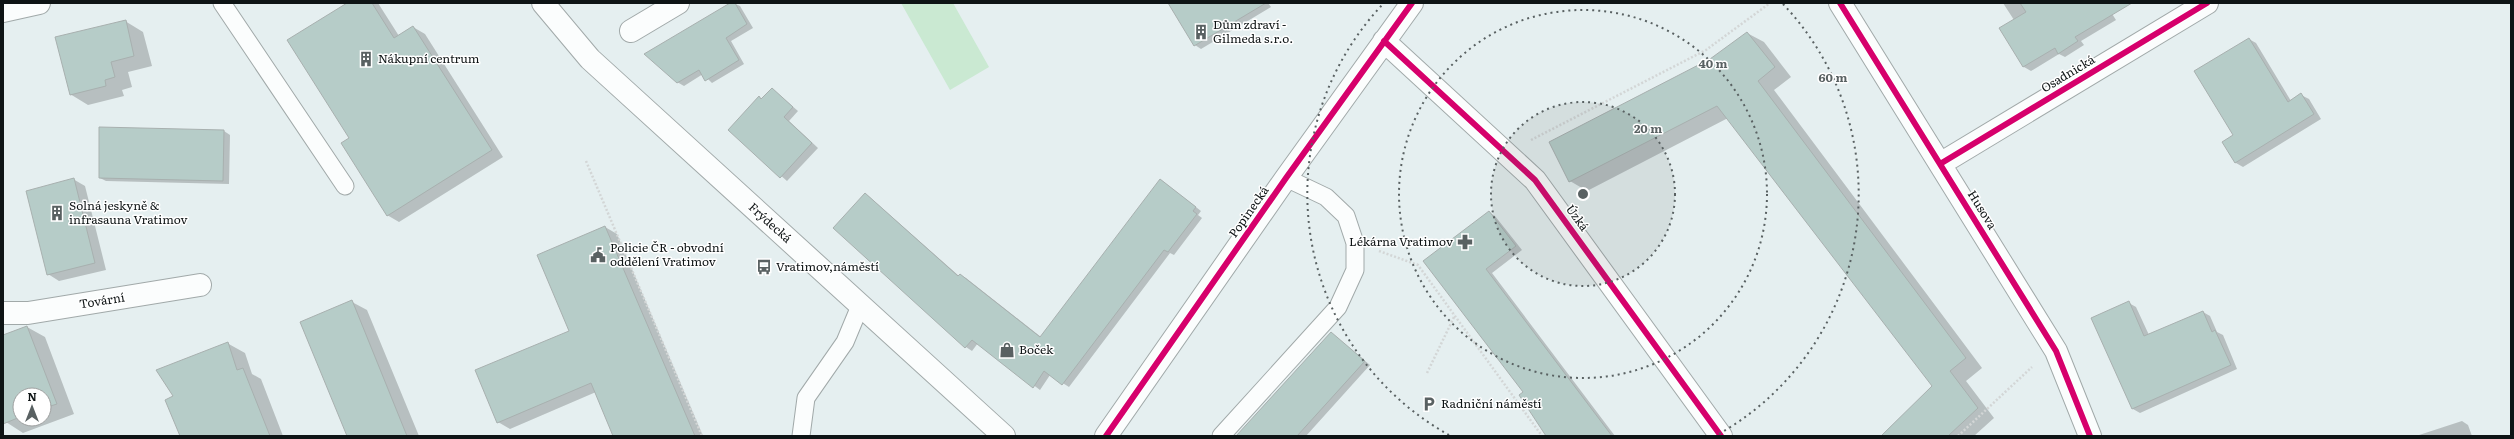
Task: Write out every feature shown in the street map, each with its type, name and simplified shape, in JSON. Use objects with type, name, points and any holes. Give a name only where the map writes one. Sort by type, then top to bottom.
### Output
[{"type":"street","points":[[3,11],[39,3]]},
{"type":"street","name":"Frýdecká","points":[[543,3],[590,59],[1004,436]]},
{"type":"street","points":[[631,30],[678,3]]},
{"type":"street","name":"Husova","points":[[1840,3],[2056,350],[2090,436]]},
{"type":"street","name":"Osadnická","points":[[1940,164],[2207,3]]},
{"type":"street","name":"Popinecká","points":[[1106,436],[1286,178],[1384,41],[1403,7]]},
{"type":"street","name":"Úzká","points":[[1384,41],[1536,180],[1721,436]]},
{"type":"street","name":"Tovární","points":[[3,313],[28,313],[200,285]]},
{"type":"lane","points":[[222,3],[345,186]]},
{"type":"lane","points":[[1221,436],[1338,307],[1355,270],[1355,243],[1346,216],[1326,197],[1286,178]]},
{"type":"lane","points":[[801,436],[806,398],[845,342],[860,306]]},
{"type":"path","points":[[1506,153],[1706,50],[1770,3]]},
{"type":"path","points":[[586,161],[702,436]]},
{"type":"path","points":[[1355,243],[1418,265],[1542,436]]},
{"type":"path","points":[[1427,373],[1455,315]]},
{"type":"path","points":[[1958,436],[2030,368],[2056,350]]},
{"type":"green space","points":[[901,3],[953,3],[989,67],[950,90]]},
{"type":"building","points":[[347,3],[372,3],[394,38],[413,26],[492,150],[387,216],[341,143],[349,138],[287,40]]},
{"type":"building","points":[[730,3],[735,3],[747,24],[726,38],[739,60],[705,81],[699,70],[677,83],[644,54]]},
{"type":"building","name":"Dům zdraví - Gilmeda s.r.o.","points":[[1168,3],[1266,3],[1194,46]]},
{"type":"building","points":[[2020,3],[2132,3],[2075,37],[2078,41],[2058,54],[2055,48],[2023,67],[1999,28],[2026,12]]},
{"type":"building","points":[[126,20],[134,56],[111,62],[115,77],[105,80],[106,86],[70,95],[55,37]]},
{"type":"building","points":[[1747,32],[1775,67],[1758,81],[1966,358],[1950,371],[1978,408],[1948,436],[1881,436],[1932,386],[1717,106],[1569,182],[1549,142],[1710,59]]},
{"type":"building","points":[[2249,38],[2288,102],[2301,93],[2314,114],[2235,163],[2222,142],[2233,135],[2194,71]]},
{"type":"building","points":[[772,88],[793,107],[784,117],[812,143],[780,178],[728,130],[759,96],[761,99]]},
{"type":"building","points":[[99,127],[224,130],[223,181],[99,178]]},
{"type":"building","name":"Solná jeskyně & infrasauna Vratimov","points":[[74,178],[95,263],[47,275],[26,191]]},
{"type":"building","points":[[1160,179],[1196,207],[1193,211],[1197,214],[1168,252],[1164,250],[1062,385],[1044,371],[1033,388],[972,340],[965,348],[833,228],[865,193],[958,276],[960,274],[1040,337]]},
{"type":"building","points":[[1489,211],[1516,246],[1486,269],[1612,436],[1546,436],[1519,395],[1523,392],[1423,261]]},
{"type":"building","points":[[605,226],[695,436],[613,436],[591,383],[497,423],[475,370],[569,331],[537,255]]},
{"type":"building","points":[[352,300],[407,436],[347,436],[300,322]]},
{"type":"building","points":[[2129,301],[2144,336],[2203,311],[2212,332],[2215,330],[2231,365],[2132,409],[2091,318]]},
{"type":"building","points":[[27,326],[50,387],[12,387],[12,420],[3,424],[3,335]]},
{"type":"building","points":[[1331,332],[1365,361],[1297,436],[1236,436]]},
{"type":"building","points":[[228,342],[237,370],[243,368],[270,436],[180,436],[165,400],[173,396],[156,370]]},
{"type":"building","points":[[52,391],[57,404],[52,406]]},
{"type":"cycle path","points":[[1106,436],[1286,178],[1412,3]]},
{"type":"cycle path","points":[[1840,3],[2056,351],[2090,436]]},
{"type":"cycle path","points":[[1940,164],[2207,3]]},
{"type":"cycle path","points":[[1384,41],[1535,180],[1721,436]]},
{"type":"place","name":"Dům zdraví - Gilmeda s.r.o.","points":[[1201,32]]},
{"type":"place","name":"Nákupní centrum","points":[[366,59]]},
{"type":"place","name":"Solná jeskyně & infrasauna Vratimov","points":[[57,213]]},
{"type":"place","name":"Lékárna Vratimov","points":[[1465,242]]},
{"type":"place","name":"Policie ČR - obvodní oddělení Vratimov","points":[[598,255]]},
{"type":"place","name":"Vratimov,náměstí","points":[[764,267]]},
{"type":"place","name":"Boček","points":[[1007,350]]},
{"type":"place","name":"Radniční náměstí","points":[[1429,404]]}]
